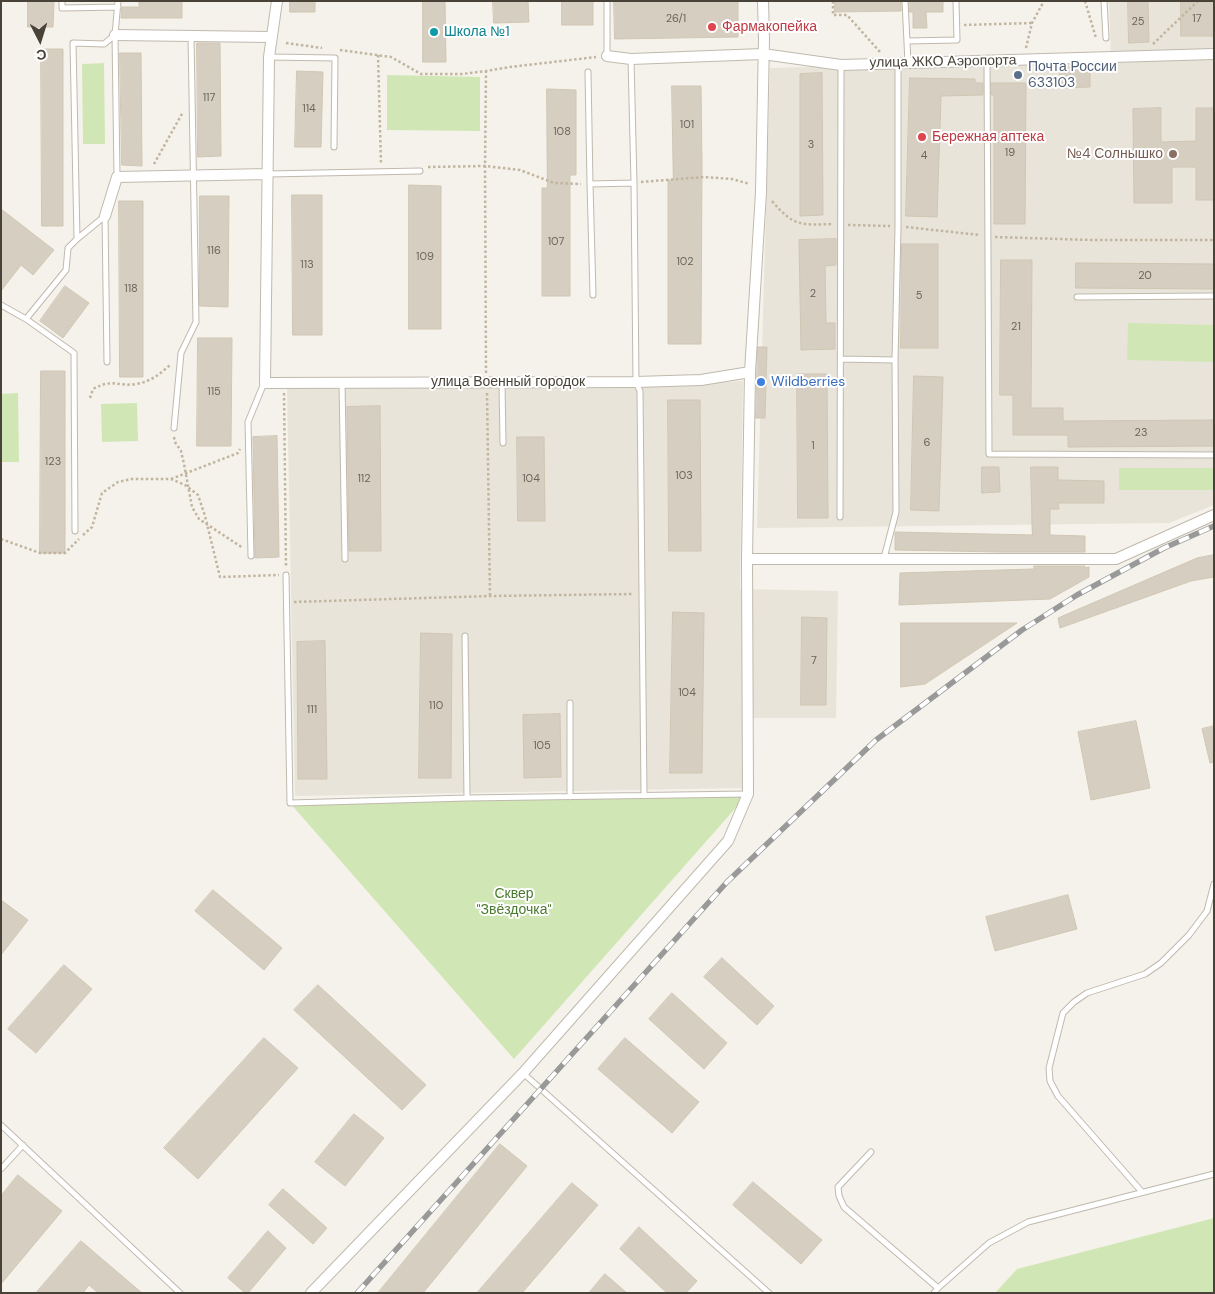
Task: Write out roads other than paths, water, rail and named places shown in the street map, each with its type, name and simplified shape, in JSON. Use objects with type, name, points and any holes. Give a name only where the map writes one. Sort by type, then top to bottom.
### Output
[{"type":"street","points":[[265,382],[269,56],[277,1]]},
{"type":"street","points":[[310,1293],[524,1073],[728,841],[748,794],[747,559],[750,372],[761,192],[763,1]]},
{"type":"street","points":[[115,35],[271,37]]},
{"type":"street","name":"улица ЖКО Аэропорта","points":[[607,56],[631,58],[763,54],[841,65],[1214,54]]},
{"type":"street","points":[[104,216],[117,177],[268,174]]},
{"type":"street","name":"улица Военный городок","points":[[265,382],[636,382],[701,380],[750,372]]},
{"type":"street","points":[[747,559],[1116,559],[1214,515]]},
{"type":"lane","points":[[62,1],[62,8],[118,4],[115,35],[117,177]]},
{"type":"lane","points":[[607,1],[607,56]]},
{"type":"lane","points":[[884,559],[896,512],[895,360],[903,63],[907,41],[905,1]]},
{"type":"lane","points":[[907,41],[958,40],[956,1]]},
{"type":"lane","points":[[1104,1],[1106,38]]},
{"type":"lane","points":[[77,238],[73,43],[104,44],[115,35]]},
{"type":"lane","points":[[174,428],[181,353],[196,322],[191,37]]},
{"type":"lane","points":[[269,56],[335,58],[334,147]]},
{"type":"lane","points":[[631,58],[636,382],[640,391],[644,795]]},
{"type":"lane","points":[[987,61],[989,454],[1214,454]]},
{"type":"lane","points":[[840,517],[841,65]]},
{"type":"lane","points":[[588,72],[593,296]]},
{"type":"lane","points":[[268,174],[420,171]]},
{"type":"lane","points":[[590,184],[634,183]]},
{"type":"lane","points":[[26,320],[66,270],[68,248],[104,216]]},
{"type":"lane","points":[[104,216],[108,362]]},
{"type":"lane","points":[[1077,297],[1214,296]]},
{"type":"lane","points":[[1,305],[74,353],[76,531]]},
{"type":"lane","points":[[841,359],[895,360]]},
{"type":"lane","points":[[251,556],[248,422],[265,382]]},
{"type":"lane","points":[[342,382],[345,559]]},
{"type":"lane","points":[[502,383],[503,443]]},
{"type":"lane","points":[[286,575],[290,803],[467,798],[748,794]]},
{"type":"lane","points":[[465,636],[467,798]]},
{"type":"lane","points":[[570,703],[570,796]]},
{"type":"lane","points":[[1142,1192],[1058,1096],[1050,1081],[1048,1068],[1063,1014],[1074,1002],[1087,993],[1145,974],[1161,963],[1189,934],[1207,911],[1214,884]]},
{"type":"lane","points":[[524,1073],[769,1293]]},
{"type":"lane","points":[[1,1124],[180,1293]]},
{"type":"lane","points":[[1,1169],[23,1145]]},
{"type":"lane","points":[[871,1152],[838,1187],[839,1196],[844,1207],[938,1288]]},
{"type":"lane","points":[[934,1293],[989,1243],[1028,1222],[1214,1174]]},
{"type":"railway","points":[[357,1293],[727,882],[876,740],[1022,630],[1077,595],[1164,548],[1214,526]]},
{"type":"place","name":"Фармакопейка","points":[[712,27]]},
{"type":"place","name":"Школа №1","points":[[434,32]]},
{"type":"place","name":"Почта России 633103","points":[[1018,75]]},
{"type":"place","name":"Бережная аптека","points":[[922,137]]},
{"type":"place","name":"№4 Солнышко","points":[[1173,154]]},
{"type":"place","name":"Wildberries","points":[[761,382]]},
{"type":"park label","name":"Сквер \"Звёздочка\"","points":[[514,902]]}]
